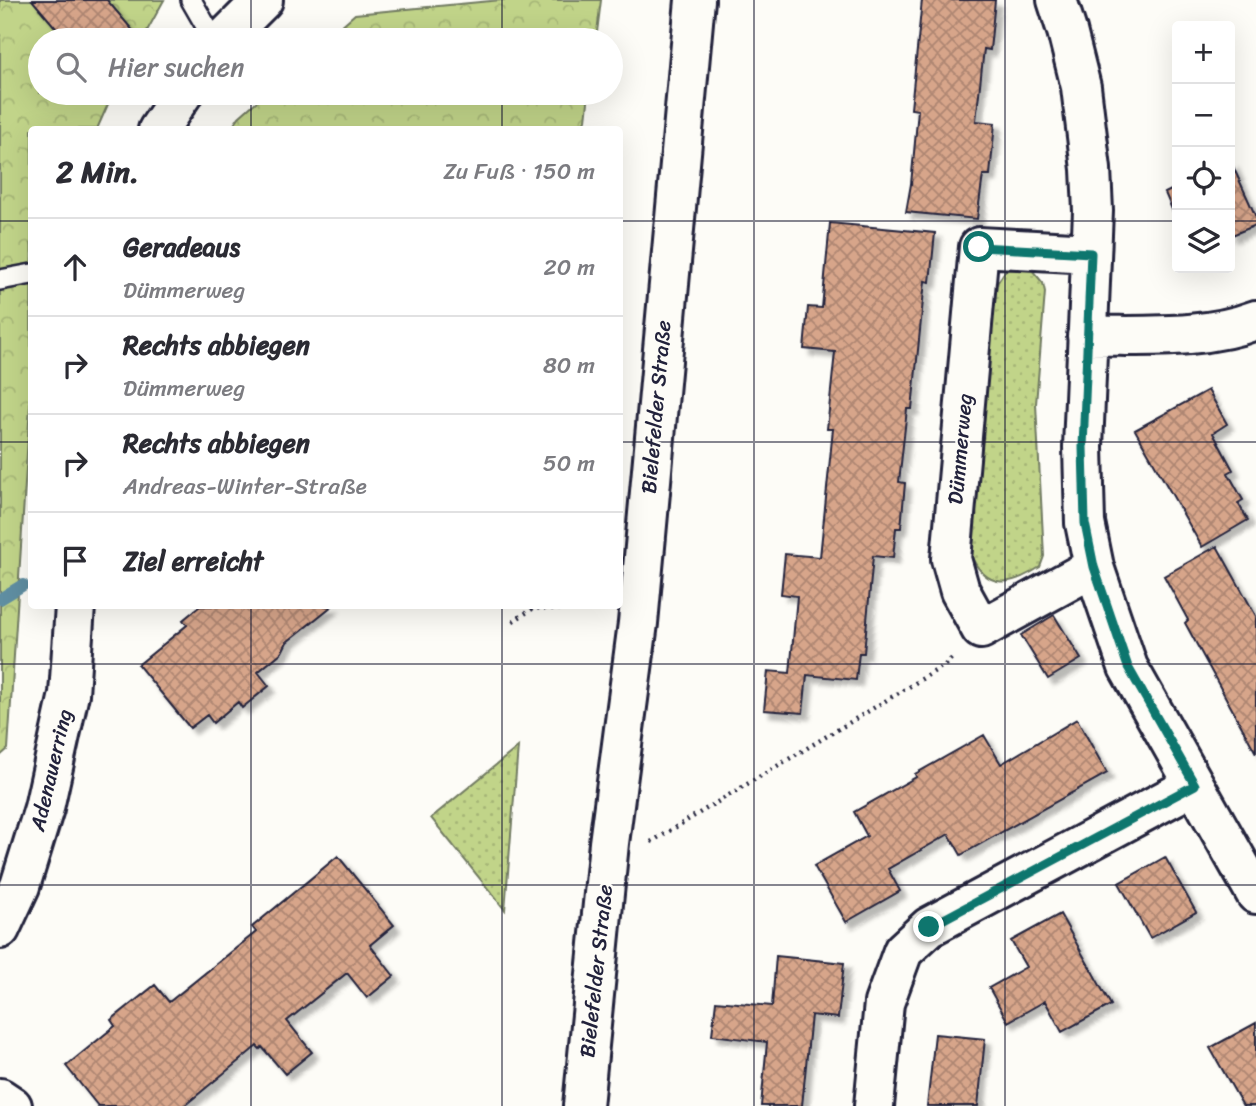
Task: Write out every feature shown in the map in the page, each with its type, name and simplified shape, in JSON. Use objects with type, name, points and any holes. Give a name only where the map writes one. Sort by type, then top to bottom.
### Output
[{"type":"street","points":[[235,28],[263,0]]},
{"type":"street","name":"Bielefelder Straße","points":[[583,1106],[609,843],[638,623],[695,0]]},
{"type":"street","points":[[1057,0],[1081,87],[1092,183],[1083,460],[1085,523],[1094,567],[1128,667],[1256,894]]},
{"type":"street","points":[[161,126],[175,105]]},
{"type":"street","name":"Dümmerweg","points":[[981,629],[960,591],[951,559],[979,247],[1091,253]]},
{"type":"street","points":[[1087,336],[1183,335],[1237,327],[1256,320]]},
{"type":"street","points":[[981,629],[1094,567]]},
{"type":"street","name":"Adenauerring","points":[[0,929],[20,886],[44,808],[69,694],[75,609]]},
{"type":"street","points":[[874,1106],[884,1003],[903,951],[929,927],[1195,785]]},
{"type":"street","points":[[0,1098],[12,1106]]},
{"type":"lane","points":[[191,0],[207,28]]},
{"type":"lane","points":[[0,280],[28,275]]},
{"type":"path","points":[[513,621],[532,609]]},
{"type":"path","points":[[560,609],[586,610]]},
{"type":"path","points":[[609,843],[652,842],[945,665],[981,629]]},
{"type":"green space","points":[[0,0],[164,0],[149,28],[28,28],[28,105],[108,105],[98,126],[28,126],[28,437],[8,749],[0,756]]},
{"type":"green space","points":[[501,0],[601,0],[598,28],[339,28],[355,14]]},
{"type":"green space","points":[[252,105],[588,105],[586,120],[578,126],[233,126]]},
{"type":"green space","points":[[1014,268],[1032,270],[1043,283],[1045,292],[1036,404],[1044,556],[1040,567],[1019,578],[1000,581],[984,574],[970,554],[994,288],[1005,271]]},
{"type":"green space","points":[[518,747],[505,910],[431,818]]},
{"type":"building","points":[[32,0],[107,0],[131,28],[56,28]]},
{"type":"building","points":[[922,0],[995,0],[990,50],[984,49],[976,121],[995,123],[990,175],[983,175],[977,219],[906,212],[918,110],[911,109]]},
{"type":"building","points":[[1235,171],[1256,217],[1256,225],[1235,234]]},
{"type":"building","points":[[1172,190],[1172,209],[1165,193]]},
{"type":"building","points":[[830,223],[935,233],[930,282],[925,281],[912,409],[907,409],[899,482],[905,483],[901,528],[896,528],[893,558],[873,556],[864,653],[859,653],[856,680],[807,675],[803,713],[764,710],[768,671],[790,673],[797,596],[781,594],[785,554],[820,557],[833,429],[827,429],[835,352],[804,349],[808,307],[822,308]]},
{"type":"building","points":[[1208,390],[1227,424],[1213,433],[1233,470],[1228,473],[1243,500],[1238,503],[1248,520],[1202,547],[1135,430]]},
{"type":"building","points":[[1217,546],[1256,616],[1256,753],[1185,623],[1188,620],[1164,576]]},
{"type":"building","points":[[196,609],[328,609],[287,642],[282,652],[258,672],[269,686],[242,708],[238,702],[213,723],[207,715],[190,728],[138,665],[187,625],[183,620]]},
{"type":"building","points":[[1054,615],[1081,659],[1048,679],[1021,635]]},
{"type":"building","points":[[1077,719],[1107,773],[961,855],[949,834],[888,869],[900,891],[846,922],[814,866],[867,836],[854,812],[984,735],[1001,764]]},
{"type":"building","points":[[338,856],[394,925],[370,945],[394,976],[367,998],[347,973],[287,1021],[312,1052],[285,1074],[262,1047],[260,1049],[257,1046],[184,1106],[98,1106],[66,1066],[115,1026],[111,1020],[155,985],[169,1002],[256,932],[252,927]]},
{"type":"building","points":[[1165,857],[1196,912],[1150,938],[1119,883]]},
{"type":"building","points":[[1060,914],[1111,1005],[1062,1032],[1045,1001],[1008,1022],[989,988],[1026,967],[1011,941]]},
{"type":"building","points":[[776,956],[844,963],[838,1018],[811,1015],[802,1106],[761,1106],[767,1042],[712,1035],[716,1001],[772,1006]]},
{"type":"building","points":[[1256,1023],[1256,1106],[1243,1106],[1210,1048]]},
{"type":"building","points":[[935,1034],[985,1039],[978,1106],[927,1106]]},
{"type":"waterway","points":[[0,599],[23,585]]},
{"type":"route","points":[[929,927],[1195,785],[1128,667],[1094,567],[1085,523],[1083,447],[1091,253],[979,247]]}]
